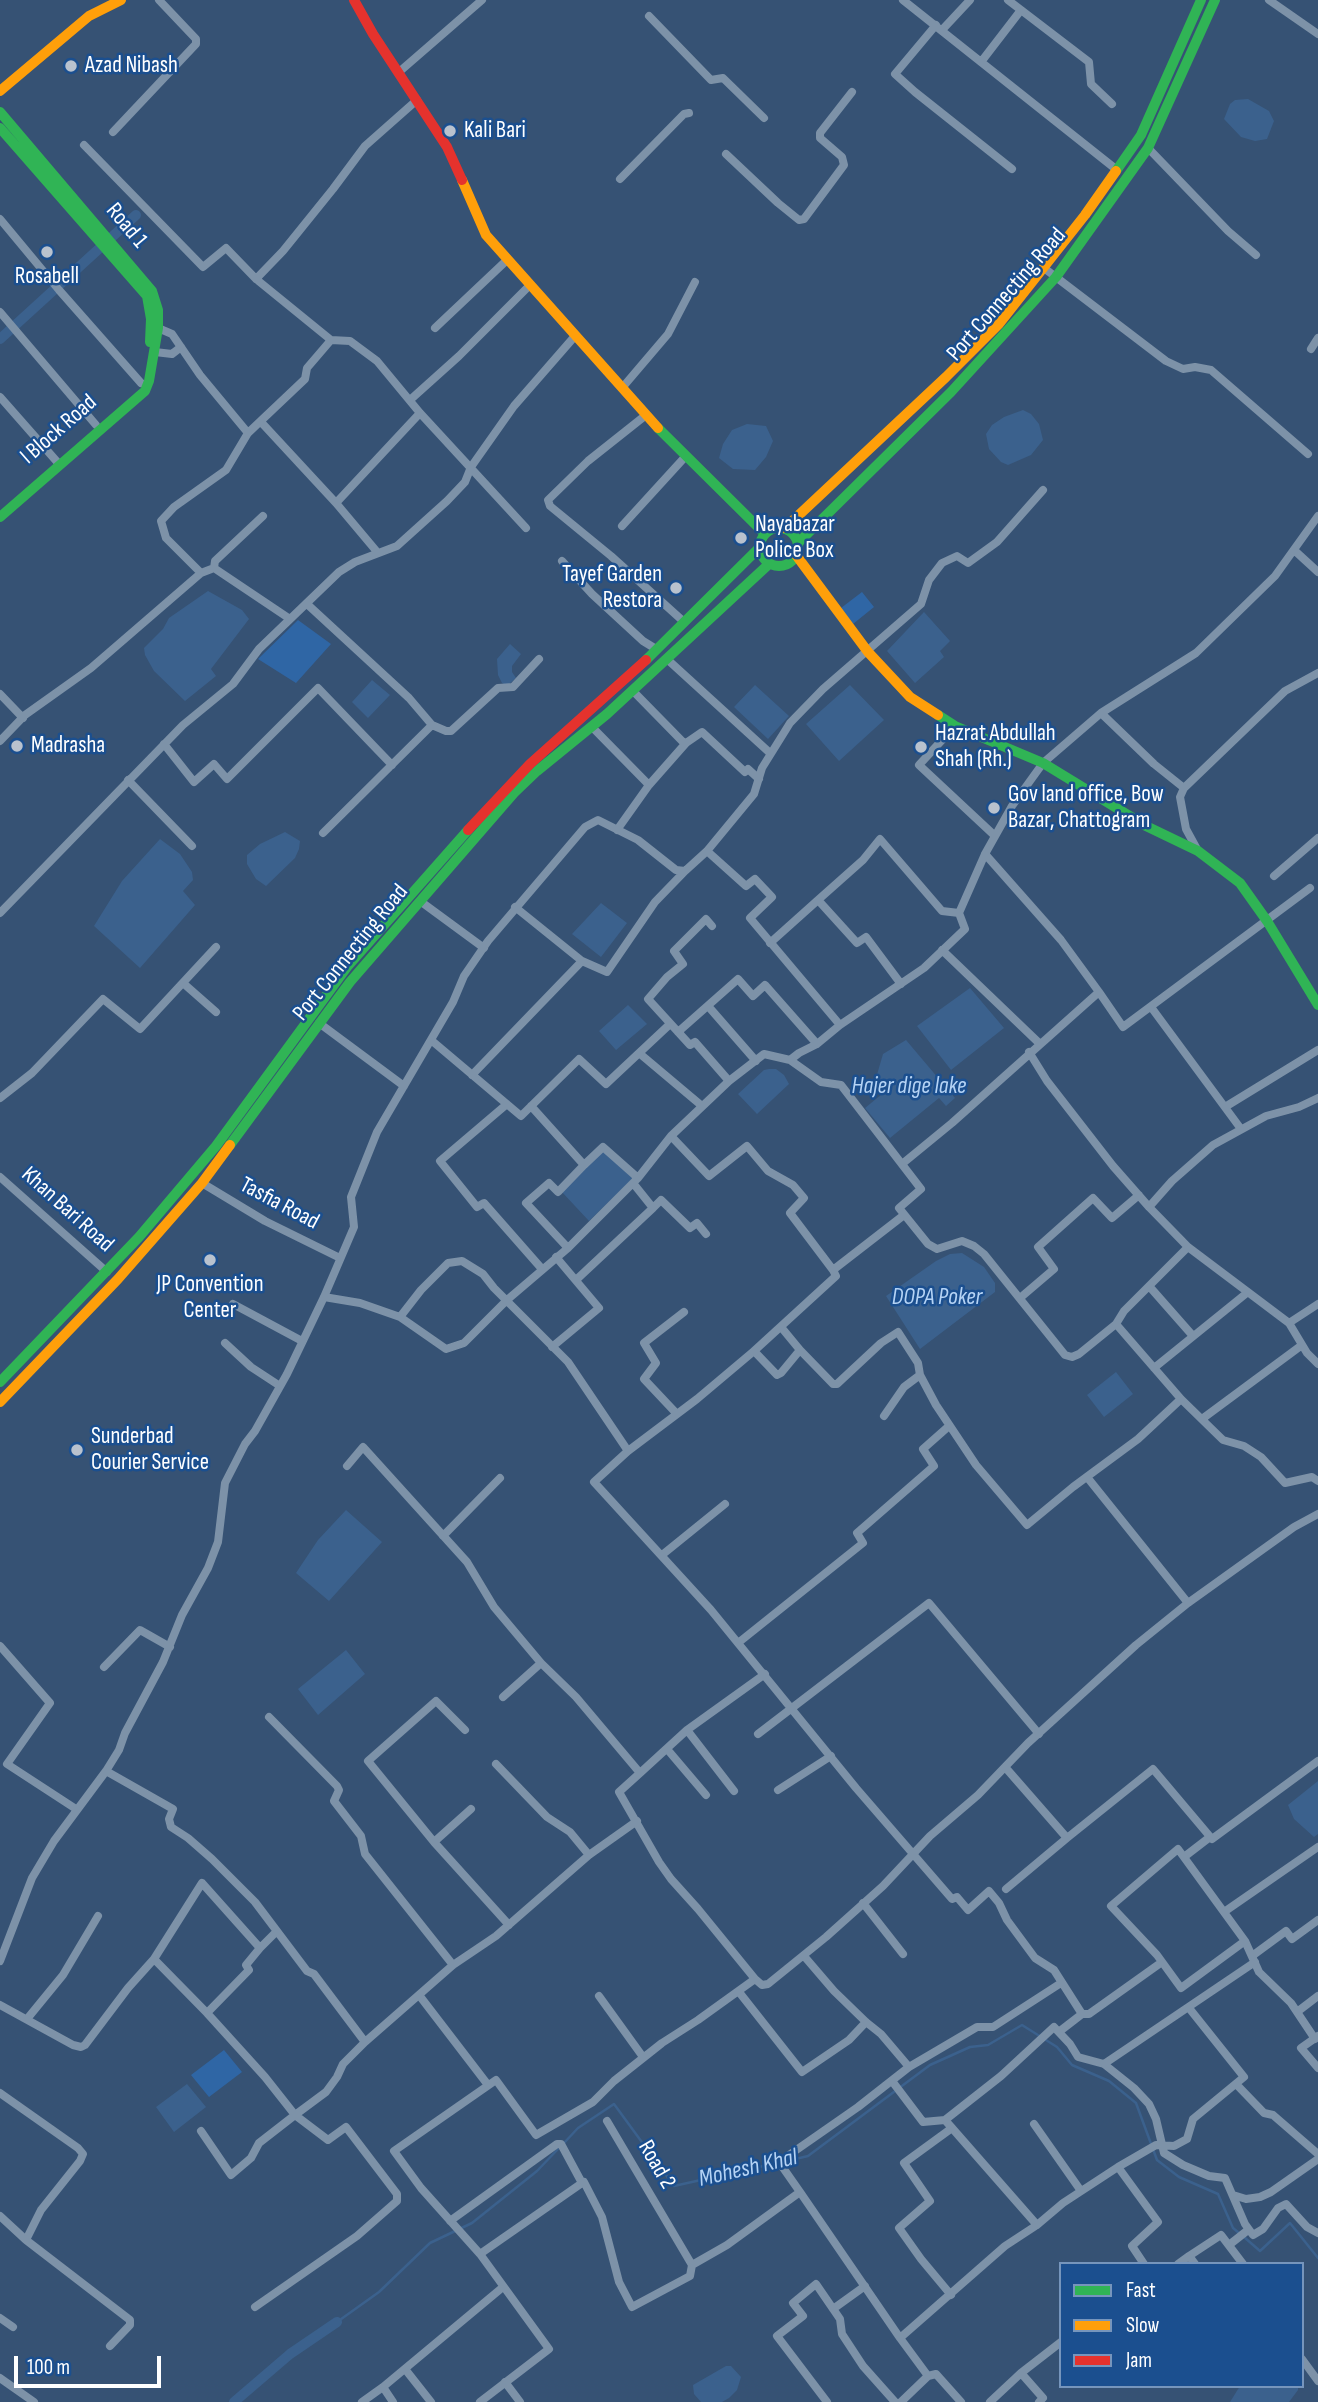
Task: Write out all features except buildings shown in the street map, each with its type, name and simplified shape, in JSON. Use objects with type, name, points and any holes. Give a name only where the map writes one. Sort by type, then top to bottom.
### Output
[{"type":"main road","points":[[0,91],[89,16],[121,0]]},
{"type":"main road","points":[[354,0],[453,159],[481,227],[507,260],[646,415],[685,457],[765,534]]},
{"type":"main road","name":"Port Connecting Road","points":[[785,528],[999,324],[1044,268],[1141,135],[1201,0]]},
{"type":"main road","name":"Port Connecting Road","points":[[798,543],[951,392],[1056,277],[1148,148],[1214,0]]},
{"type":"main road","name":"Road 1","points":[[0,112],[101,236],[152,291],[158,310],[159,328],[155,352],[143,385]]},
{"type":"main road","points":[[0,128],[101,236]]},
{"type":"main road","points":[[113,249],[147,296],[151,332],[143,385]]},
{"type":"main road","name":"I Block Road","points":[[0,517],[96,425],[143,385]]},
{"type":"main road","name":"I Block Road","points":[[0,509],[143,385]]},
{"type":"main road","points":[[785,528],[798,543],[793,561],[781,566],[769,564],[760,555],[759,548],[765,534],[772,529],[785,528]]},
{"type":"main road","name":"Port Connecting Road","points":[[0,1382],[107,1272],[216,1146],[346,967],[508,786],[656,649],[759,548]]},
{"type":"main road","points":[[796,555],[868,652],[910,697],[955,726],[1043,762],[1146,826],[1198,851],[1240,883],[1318,1005]]},
{"type":"main road","name":"Port Connecting Road","points":[[0,1402],[118,1279],[202,1183],[370,957],[514,793],[668,660],[769,564]]},
{"type":"street","points":[[113,132],[197,44],[196,39],[159,0]]},
{"type":"street","points":[[399,72],[481,0]]},
{"type":"street","points":[[904,0],[1117,170]]},
{"type":"street","points":[[970,0],[895,74],[1012,169]]},
{"type":"street","points":[[1008,0],[1089,62],[1091,84],[1112,103]]},
{"type":"street","points":[[1269,0],[1318,34]]},
{"type":"street","points":[[982,62],[1021,10]]},
{"type":"street","points":[[649,16],[711,80],[723,78],[764,118]]},
{"type":"street","points":[[726,154],[778,204],[799,220],[804,219],[844,165],[842,158],[823,142],[820,133],[852,92]]},
{"type":"street","points":[[256,279],[283,251],[365,146],[417,100]]},
{"type":"street","points":[[620,179],[684,114],[689,113]]},
{"type":"street","points":[[84,145],[203,267],[226,248],[256,279],[331,340],[350,341],[377,361],[420,413],[526,528]]},
{"type":"street","points":[[1148,148],[1228,232],[1256,254]]},
{"type":"street","points":[[0,219],[143,385]]},
{"type":"street","points":[[435,328],[507,260]]},
{"type":"street","points":[[1044,268],[1166,361],[1183,369],[1211,370],[1308,454]]},
{"type":"street","points":[[622,388],[668,334],[695,282]]},
{"type":"street","points":[[410,400],[460,356],[530,286]]},
{"type":"street","points":[[0,312],[96,425]]},
{"type":"street","points":[[159,328],[172,334],[200,375],[248,433]]},
{"type":"street","points":[[0,913],[183,724],[233,684],[259,649],[339,572],[355,562],[397,546],[447,501],[465,482],[471,467],[514,406],[575,336]]},
{"type":"street","points":[[1311,349],[1318,338]]},
{"type":"street","points":[[201,573],[166,538],[161,521],[174,507],[226,470],[248,433],[305,379],[307,368],[331,340]]},
{"type":"street","points":[[155,352],[172,354],[181,346]]},
{"type":"street","points":[[0,397],[57,462]]},
{"type":"street","points":[[336,503],[420,413]]},
{"type":"street","points":[[646,415],[588,461],[548,499],[550,506],[683,621]]},
{"type":"street","points":[[261,422],[379,553]]},
{"type":"street","points":[[622,526],[685,457]]},
{"type":"street","points":[[515,907],[582,961],[607,972],[655,902],[707,851],[754,794],[771,753],[790,723],[823,690],[921,604],[929,580],[942,563],[957,556],[968,563],[997,542],[1043,490]]},
{"type":"street","points":[[214,568],[215,561],[263,516]]},
{"type":"street","points":[[790,1060],[817,1044],[839,1025],[923,968],[965,929],[959,913],[985,854],[994,835],[1043,762],[1101,713],[1196,653],[1267,584],[1318,516]]},
{"type":"street","points":[[1294,550],[1318,572]]},
{"type":"street","points":[[562,561],[643,641],[656,649]]},
{"type":"street","points":[[0,741],[23,718],[91,668],[201,573],[214,568]]},
{"type":"street","points":[[214,568],[290,619]]},
{"type":"street","points":[[307,604],[409,698],[432,725],[451,731],[498,688],[513,687],[539,659]]},
{"type":"street","points":[[668,660],[771,753]]},
{"type":"street","points":[[1198,851],[1186,829],[1180,797],[1184,788],[1285,691],[1318,673]]},
{"type":"street","points":[[164,744],[194,782],[214,764],[227,779],[318,688],[392,765]]},
{"type":"street","points":[[633,691],[686,743]]},
{"type":"street","points":[[0,694],[23,718]]},
{"type":"street","points":[[1101,713],[1154,764],[1184,788]]},
{"type":"street","points":[[324,833],[432,725]]},
{"type":"street","points":[[955,726],[919,765],[994,835]]},
{"type":"street","points":[[592,727],[649,785]]},
{"type":"street","points":[[617,830],[649,785],[686,743],[702,732],[745,772],[748,769],[759,779]]},
{"type":"street","points":[[128,780],[192,846]]},
{"type":"street","points":[[0,1961],[32,1878],[76,1809],[106,1771],[170,1647],[182,1615],[200,1586],[218,1542],[225,1483],[280,1386],[324,1297],[354,1227],[351,1197],[377,1132],[453,1002],[464,976],[515,907],[585,827],[598,820],[638,840],[676,870],[685,871]]},
{"type":"street","points":[[1274,876],[1318,838]]},
{"type":"street","points":[[770,943],[863,860],[880,839],[942,911],[959,913]]},
{"type":"street","points":[[707,851],[746,886],[755,879],[772,897],[750,918],[839,1025]]},
{"type":"street","points":[[985,854],[1061,940],[1123,1027],[1310,888]]},
{"type":"street","points":[[818,900],[857,943],[866,937],[901,984]]},
{"type":"street","points":[[420,901],[484,948]]},
{"type":"street","points":[[712,926],[706,919],[674,951],[683,964],[667,977],[648,999],[690,1045],[695,1042],[729,1081]]},
{"type":"street","points":[[0,1098],[32,1073],[103,999],[140,1029],[216,947]]},
{"type":"street","points":[[942,950],[1039,1043]]},
{"type":"street","points":[[471,1075],[582,961]]},
{"type":"street","points":[[678,1032],[738,979],[753,996],[765,985],[817,1044]]},
{"type":"street","points":[[183,983],[216,1012]]},
{"type":"street","points":[[902,1164],[952,1123],[1098,992]]},
{"type":"street","points":[[708,1006],[756,1061]]},
{"type":"street","points":[[1151,1007],[1241,1129]]},
{"type":"street","points":[[319,1023],[404,1086]]},
{"type":"street","points":[[431,1040],[520,1116],[579,1059],[606,1084],[670,1024]]},
{"type":"street","points":[[1225,1107],[1318,1050]]},
{"type":"street","points":[[1029,1052],[1046,1080],[1113,1166],[1149,1207],[1188,1247],[1289,1323],[1318,1364]]},
{"type":"street","points":[[639,1053],[702,1107]]},
{"type":"street","points":[[324,1297],[359,1303],[400,1317],[446,1349],[464,1343],[507,1300],[568,1248],[635,1180],[671,1136],[729,1081],[764,1054],[790,1060],[821,1082],[841,1085],[921,1189],[899,1208],[928,1244],[937,1249],[962,1241],[974,1246],[1065,1354],[1072,1357],[1079,1354],[1116,1324],[1124,1311],[1188,1247]]},
{"type":"street","points":[[1149,1207],[1172,1181],[1213,1145],[1266,1116],[1299,1107],[1318,1098]]},
{"type":"street","points":[[507,1104],[440,1161],[477,1207],[484,1203],[542,1269]]},
{"type":"street","points":[[531,1106],[584,1165]]},
{"type":"street","points":[[671,1136],[709,1176],[747,1146],[768,1171],[793,1185],[804,1198],[790,1213],[836,1276],[754,1351],[697,1399],[628,1451],[594,1482],[662,1555],[765,1674],[952,1899],[957,1896],[968,1910],[989,1891],[1035,1958],[1054,1970],[1082,2014]]},
{"type":"street","points":[[568,1248],[526,1203],[549,1183],[558,1192],[603,1147],[635,1180],[653,1208]]},
{"type":"street","points":[[0,1189],[4,1180]]},
{"type":"street","name":"Khan Bari Road","points":[[4,1180],[107,1272]]},
{"type":"street","name":"Tasfia Road","points":[[202,1183],[265,1221],[340,1258]]},
{"type":"street","points":[[1020,1298],[1054,1269],[1038,1247],[1093,1198],[1112,1218],[1139,1195]]},
{"type":"street","points":[[576,1280],[661,1200],[690,1228],[697,1223],[706,1234]]},
{"type":"street","points":[[833,1270],[904,1215]]},
{"type":"street","points":[[552,1347],[600,1308],[556,1257]]},
{"type":"street","points":[[400,1317],[421,1290],[448,1263],[462,1261],[468,1264],[484,1274],[568,1362],[628,1451]]},
{"type":"street","points":[[1149,1286],[1194,1336]]},
{"type":"street","points":[[1154,1368],[1248,1292]]},
{"type":"street","points":[[233,1304],[302,1341]]},
{"type":"street","points":[[1289,1323],[1318,1304]]},
{"type":"street","points":[[676,1413],[644,1379],[656,1363],[644,1343],[684,1312]]},
{"type":"street","points":[[1116,1324],[1181,1399],[1223,1440],[1244,1446],[1261,1457],[1285,1483],[1316,1477]]},
{"type":"street","points":[[781,1327],[833,1384],[837,1384],[881,1343],[898,1332],[918,1363],[919,1375],[976,1465],[1027,1525],[1138,1439],[1181,1399]]},
{"type":"street","points":[[225,1343],[251,1367],[280,1386]]},
{"type":"street","points":[[1202,1419],[1303,1345]]},
{"type":"street","points":[[754,1351],[777,1375],[800,1350]]},
{"type":"street","points":[[884,1416],[904,1387],[919,1375]]},
{"type":"street","points":[[738,1643],[863,1543],[857,1534],[934,1466],[923,1449],[950,1426]]},
{"type":"street","points":[[347,1466],[363,1447],[467,1562],[494,1607],[640,1773]]},
{"type":"street","points":[[1087,1477],[1188,1604]]},
{"type":"street","points":[[443,1536],[500,1478]]},
{"type":"street","points":[[662,1555],[725,1504]]},
{"type":"street","points":[[765,1674],[687,1730],[619,1792],[671,1879],[762,1985],[768,1984],[804,1956],[895,1875],[930,1836],[978,1795],[1136,1645],[1294,1527],[1318,1514]]},
{"type":"street","points":[[758,1734],[929,1603],[1040,1734]]},
{"type":"street","points":[[104,1667],[140,1630],[170,1647]]},
{"type":"street","points":[[0,1646],[50,1703],[7,1764],[76,1809]]},
{"type":"street","points":[[503,1697],[541,1663]]},
{"type":"street","points":[[466,1730],[436,1701],[368,1761],[434,1842],[509,1925]]},
{"type":"street","points":[[269,1717],[337,1786],[339,1790],[334,1801],[361,1836],[365,1854],[453,1965]]},
{"type":"street","points":[[687,1730],[734,1791]]},
{"type":"street","points":[[667,1749],[706,1795]]},
{"type":"street","points":[[778,1790],[831,1756]]},
{"type":"street","points":[[1006,1889],[1153,1769],[1212,1839],[1318,1761]]},
{"type":"street","points":[[496,1765],[547,1816],[570,1832],[589,1856]]},
{"type":"street","points":[[1005,1767],[1067,1838]]},
{"type":"street","points":[[106,1771],[173,1809],[169,1819],[171,1827],[188,1838],[255,1902],[365,2042]]},
{"type":"street","points":[[434,1842],[471,1809]]},
{"type":"street","points":[[201,2131],[231,2175],[251,2158],[259,2143],[326,2092],[343,2064],[365,2042],[453,1965],[509,1925],[589,1856],[637,1821]]},
{"type":"street","points":[[1184,1857],[1209,1836]]},
{"type":"street","points":[[1224,1912],[1318,1847]]},
{"type":"street","points":[[1245,1941],[1181,1988],[1162,1962],[1111,1906],[1178,1849],[1245,1941],[1259,1972],[1291,2003],[1316,2038],[1301,2048],[1318,2068]]},
{"type":"street","points":[[0,2005],[73,2045],[85,2045],[128,1988],[154,1959],[202,1883],[260,1948]]},
{"type":"street","points":[[863,1903],[902,1954]]},
{"type":"street","points":[[26,2019],[63,1975],[99,1916]]},
{"type":"street","points":[[1104,2064],[1189,2008],[1286,1931],[1292,1939],[1318,1920]]},
{"type":"street","points":[[207,2013],[249,1970],[246,1965],[276,1932]]},
{"type":"street","points":[[804,1956],[834,1991],[881,2034],[909,2067]]},
{"type":"street","points":[[154,1959],[265,2077],[295,2115],[328,2140],[346,2127],[398,2198],[357,2236],[255,2307]]},
{"type":"street","points":[[1060,2031],[1082,2014],[1089,2014],[1162,1962]]},
{"type":"street","points":[[480,2402],[549,2349],[480,2254],[421,2188],[394,2151],[496,2080],[536,2135],[593,2102],[643,2057],[755,1979]]},
{"type":"street","points":[[928,2376],[779,2162],[909,2067],[978,2027],[993,2027],[1061,1983]]},
{"type":"street","points":[[739,1992],[802,2072],[849,2040],[866,2022]]},
{"type":"street","points":[[419,1995],[488,2085]]},
{"type":"street","points":[[599,1996],[643,2057]]},
{"type":"street","points":[[1297,2012],[1318,1996]]},
{"type":"street","points":[[900,2338],[1005,2246],[1081,2191],[1160,2144],[1174,2146],[1187,2138],[1193,2119],[1237,2085],[1244,2077],[1189,2008]]},
{"type":"street","points":[[892,2081],[923,2122],[944,2120],[1001,2076],[1054,2026],[1078,2057],[1104,2064],[1134,2088],[1149,2105],[1156,2119],[1164,2153],[1182,2165],[1209,2176],[1225,2178],[1248,2230],[1253,2235],[1259,2233],[1278,2208],[1286,2204],[1307,2227],[1317,2231]]},
{"type":"street","points":[[1233,2194],[1246,2199],[1260,2197],[1271,2192],[1318,2157],[1273,2115],[1264,2113],[1237,2085]]},
{"type":"street","points":[[0,2093],[83,2154],[41,2210],[26,2240]]},
{"type":"street","points":[[944,2120],[1037,2225]]},
{"type":"street","name":"Road 2","points":[[607,2121],[692,2265]]},
{"type":"street","points":[[1034,2124],[1081,2191]]},
{"type":"street","points":[[951,2295],[899,2228],[930,2201],[904,2163],[953,2128]]},
{"type":"street","points":[[450,2221],[557,2144],[561,2144],[602,2217],[619,2282],[632,2307],[690,2276],[692,2265],[727,2245],[800,2192]]},
{"type":"street","points":[[1118,2167],[1158,2222],[1132,2246],[1143,2262]]},
{"type":"street","points":[[480,2254],[582,2183]]},
{"type":"street","points":[[0,2216],[26,2240],[130,2320],[130,2325],[110,2346]]},
{"type":"street","points":[[1229,2245],[1248,2230]]},
{"type":"street","points":[[1181,2262],[1221,2235],[1242,2262]]},
{"type":"street","points":[[1189,2256],[1194,2262]]},
{"type":"street","points":[[827,2402],[777,2336],[803,2316],[793,2303],[816,2284],[840,2319],[842,2334],[863,2367],[895,2402]]},
{"type":"street","points":[[833,2309],[864,2286]]},
{"type":"street","points":[[362,2402],[503,2287]]},
{"type":"street","points":[[0,2318],[13,2327]]},
{"type":"street","points":[[990,2402],[1059,2344]]},
{"type":"street","points":[[1304,2362],[1318,2381]]},
{"type":"street","points":[[405,2369],[431,2402]]},
{"type":"street","points":[[1021,2373],[1043,2398],[1040,2402]]},
{"type":"street","points":[[901,2402],[933,2374],[939,2376],[961,2402]]},
{"type":"street","points":[[0,2378],[34,2402]]},
{"type":"street","points":[[505,2382],[520,2402]]},
{"type":"street","points":[[383,2387],[393,2402]]},
{"type":"shaded area","points":[[862,592],[874,607],[853,624],[841,608]]},
{"type":"shaded area","points":[[298,620],[331,644],[296,683],[258,659]]},
{"type":"shaded area","points":[[224,2050],[242,2072],[209,2097],[191,2075]]},
{"type":"water","points":[[1248,99],[1269,111],[1274,121],[1267,139],[1255,141],[1241,137],[1224,119],[1230,104],[1235,100]]},
{"type":"water","points":[[1023,410],[1031,414],[1039,424],[1043,440],[1031,455],[1008,465],[1001,462],[989,449],[986,434],[992,425],[1004,417]]},
{"type":"water","points":[[747,424],[766,426],[773,441],[766,457],[755,470],[733,469],[719,458],[723,444],[732,430]]},
{"type":"water","points":[[208,591],[242,610],[249,619],[211,669],[216,676],[185,701],[154,671],[144,648],[163,629],[169,618]]},
{"type":"water","points":[[924,612],[950,641],[940,651],[944,657],[915,683],[887,651]]},
{"type":"water","points":[[510,644],[521,654],[512,666],[516,678],[507,686],[498,675],[497,659]]},
{"type":"water","points":[[372,680],[390,695],[368,718],[352,702]]},
{"type":"water","points":[[755,685],[789,716],[768,739],[734,707]]},
{"type":"water","points":[[850,685],[884,720],[839,761],[806,724]]},
{"type":"water","points":[[285,832],[300,841],[299,849],[295,858],[266,886],[256,879],[247,864],[247,855],[260,844]]},
{"type":"water","points":[[160,839],[180,854],[192,872],[193,880],[183,891],[195,905],[140,968],[94,926],[122,881]]},
{"type":"water","points":[[601,903],[627,923],[601,957],[572,934]]},
{"type":"water","name":"Hajer dige lake","points":[[970,988],[1004,1028],[951,1070],[917,1026]]},
{"type":"water","points":[[628,1005],[647,1024],[616,1050],[599,1031]]},
{"type":"water","name":"Hajer dige lake","points":[[906,1040],[955,1098],[946,1106],[939,1098],[890,1138],[865,1108],[882,1094],[876,1078],[883,1054]]},
{"type":"water","points":[[776,1069],[784,1075],[789,1084],[757,1114],[738,1094],[764,1070]]},
{"type":"water","points":[[603,1150],[633,1178],[589,1221],[561,1191]]},
{"type":"water","name":"DOPA Poker","points":[[962,1253],[984,1267],[995,1283],[995,1292],[920,1349],[886,1296],[936,1261],[950,1254]]},
{"type":"water","points":[[1116,1372],[1133,1394],[1104,1417],[1087,1395]]},
{"type":"water","points":[[346,1510],[382,1542],[329,1601],[296,1573],[318,1540]]},
{"type":"water","points":[[346,1650],[365,1674],[318,1715],[298,1689]]},
{"type":"water","points":[[1318,1781],[1318,1834],[1314,1837],[1294,1819],[1288,1805]]},
{"type":"water","points":[[187,2084],[206,2107],[174,2132],[156,2107]]},
{"type":"water","points":[[726,2366],[731,2366],[741,2377],[737,2390],[722,2402],[701,2402],[694,2394],[693,2385]]},
{"type":"water","points":[[1239,2388],[1298,2388],[1289,2402],[1230,2402]]},
{"type":"waterway","points":[[0,339],[136,215]]},
{"type":"waterway","name":"Mohesh Khal","points":[[787,2161],[808,2156],[930,2065],[970,2047],[988,2045],[1022,2025],[1057,2047],[1072,2065],[1109,2081],[1136,2103],[1157,2160],[1179,2177],[1218,2194],[1233,2228],[1239,2233]]},
{"type":"waterway","name":"Mohesh Khal","points":[[564,2143],[578,2128],[614,2104],[674,2186],[777,2163]]},
{"type":"waterway","name":"Mohesh Khal","points":[[337,2322],[379,2292],[430,2243],[472,2223],[537,2171],[559,2148]]},
{"type":"waterway","name":"Mohesh Khal","points":[[1244,2237],[1260,2251],[1290,2223],[1318,2258]]},
{"type":"waterway","name":"Mohesh Khal","points":[[234,2402],[290,2354],[337,2322]]},
{"type":"traffic: fast","points":[[1116,171],[1141,135],[1201,0]]},
{"type":"traffic: fast","points":[[798,543],[951,392],[1056,277],[1148,148],[1215,0]]},
{"type":"traffic: fast","points":[[0,112],[152,291],[158,310],[158,328],[145,391],[0,517]]},
{"type":"traffic: fast","points":[[0,128],[147,296],[151,319],[150,342]]},
{"type":"traffic: fast","points":[[658,428],[765,534]]},
{"type":"traffic: fast","points":[[779,528],[793,533],[798,547],[793,561],[779,566],[765,561],[760,547],[765,533],[779,528]]},
{"type":"traffic: fast","points":[[646,660],[759,548]]},
{"type":"traffic: fast","points":[[230,1145],[350,982],[514,793],[607,714],[769,564]]},
{"type":"traffic: fast","points":[[938,715],[955,726],[1043,763],[1146,826],[1198,851],[1240,883],[1267,921],[1318,1005]]},
{"type":"traffic: fast","points":[[0,1382],[139,1237],[216,1146],[347,967],[468,830]]},
{"type":"traffic: slow","points":[[0,91],[89,16],[121,0]]},
{"type":"traffic: slow","points":[[785,528],[999,324],[1085,215],[1116,171]]},
{"type":"traffic: slow","points":[[462,180],[486,235],[658,428]]},
{"type":"traffic: slow","points":[[796,555],[868,652],[910,697],[938,715]]},
{"type":"traffic: slow","points":[[0,1402],[118,1279],[202,1183],[230,1145]]},
{"type":"traffic: jam","points":[[354,0],[373,34],[447,147],[462,180]]},
{"type":"traffic: jam","points":[[468,830],[530,764],[646,660]]},
{"type":"place","name":"Azad Nibash","points":[[71,66]]},
{"type":"place","name":"Kali Bari","points":[[450,131]]},
{"type":"place","name":"Rosabell","points":[[47,252]]},
{"type":"place","name":"Nayabazar Police Box","points":[[741,538]]},
{"type":"place","name":"Tayef Garden Restora","points":[[676,588]]},
{"type":"place","name":"Madrasha","points":[[17,746]]},
{"type":"place","name":"Hazrat Abdullah Shah (Rh.)","points":[[921,747]]},
{"type":"place","name":"Gov land office, Bow Bazar, Chattogram","points":[[994,808]]},
{"type":"place","name":"JP Convention Center","points":[[210,1260]]},
{"type":"place","name":"Sunderbad Courier Service","points":[[77,1450]]}]
